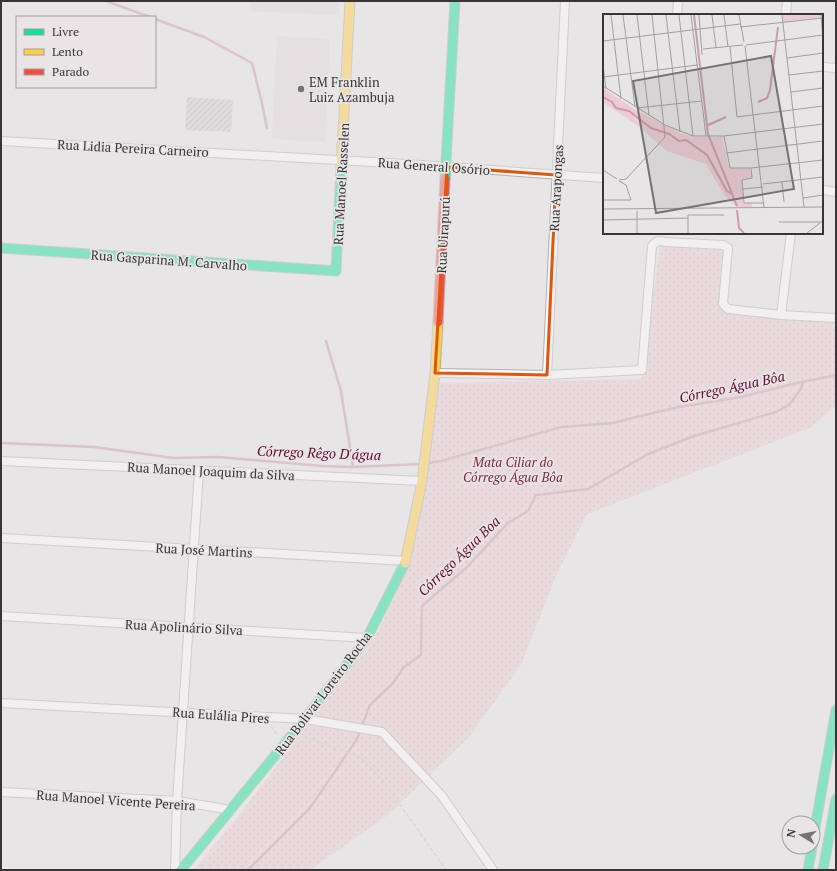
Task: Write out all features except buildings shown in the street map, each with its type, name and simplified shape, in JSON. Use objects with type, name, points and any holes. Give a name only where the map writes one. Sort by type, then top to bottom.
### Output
[{"type":"main road","name":"Rua Manoel Rasselen","points":[[336,271],[350,1]]},
{"type":"main road","name":"Rua Uirapurú","points":[[424,468],[435,373],[440,304],[455,1]]},
{"type":"main road","name":"Rua Gasparina M. Carvalho","points":[[1,248],[336,271]]},
{"type":"main road","name":"Rua Bolivar Loreiro Rocha","points":[[181,870],[305,720],[367,638],[406,561],[424,468]]},
{"type":"main road","points":[[817,815],[836,710]]},
{"type":"main road","points":[[823,870],[836,799]]},
{"type":"main road","points":[[808,870],[811,855]]},
{"type":"street","name":"Rua Arapongas","points":[[545,375],[565,1]]},
{"type":"street","points":[[677,14],[678,1]]},
{"type":"street","points":[[786,14],[787,1]]},
{"type":"street","points":[[823,67],[836,68]]},
{"type":"street","name":"Rua Lidia Pereira Carneiro","points":[[1,141],[264,156]]},
{"type":"street","name":"Rua General Osório","points":[[264,156],[603,178]]},
{"type":"street","points":[[823,190],[836,192]]},
{"type":"street","points":[[665,242],[666,234]]},
{"type":"street","points":[[781,314],[791,234]]},
{"type":"street","points":[[435,373],[545,375],[642,370],[652,246],[655,242],[661,241],[726,246],[728,248],[723,304],[728,309],[836,318]]},
{"type":"street","name":"Rua Manoel Joaquim da Silva","points":[[1,461],[422,481]]},
{"type":"street","points":[[175,870],[177,801],[199,471]]},
{"type":"street","name":"Rua José Martins","points":[[1,538],[406,561]]},
{"type":"street","name":"Rua Apolinário Silva","points":[[1,616],[367,638]]},
{"type":"street","name":"Rua Eulália Pires","points":[[1,703],[305,720],[382,732],[442,796],[493,870]]},
{"type":"street","name":"Rua Manoel Vicente Pereira","points":[[1,792],[177,801],[230,810]]},
{"type":"path","points":[[265,718],[284,744]]},
{"type":"path","points":[[299,735],[360,758],[382,779],[446,870]]},
{"type":"highlighted area","points":[[447,167],[556,175],[547,375],[435,373]]},
{"type":"shaded area","points":[[251,1],[339,1],[339,15],[251,11]]},
{"type":"shaded area","name":"EM Franklin Luiz Azambuja","points":[[277,36],[330,39],[325,142],[272,139]]},
{"type":"green space","name":"Mata Ciliar do Córrego Água Bôa","points":[[660,245],[726,251],[724,308],[836,317],[836,406],[810,428],[587,514],[557,574],[521,665],[469,737],[388,815],[310,870],[194,870],[242,811],[374,639],[411,561],[440,383],[642,379]]},
{"type":"waterway","points":[[106,1],[147,16]]},
{"type":"waterway","points":[[156,19],[204,37],[252,63],[267,128]]},
{"type":"waterway","points":[[326,341],[341,391],[353,467]]},
{"type":"waterway","name":"Córrego Água Bôa","points":[[429,463],[441,461],[561,427],[613,423],[679,407],[741,397],[836,375]]},
{"type":"waterway","name":"Córrego Água Boa","points":[[248,870],[310,808],[357,739],[370,705],[393,683],[404,667],[421,655],[422,606],[467,567],[508,523],[528,511],[536,495],[588,489],[648,454],[694,436],[776,412],[789,405],[801,389],[803,382]]},
{"type":"waterway","name":"Córrego Rêgo D'água","points":[[1,443],[94,447],[174,458],[218,457],[322,466],[353,467],[420,464]]},
{"type":"traffic: fast","points":[[445,179],[455,1]]},
{"type":"traffic: fast","points":[[1,248],[336,271],[341,168]]},
{"type":"traffic: fast","points":[[181,870],[305,719],[367,638],[405,563]]},
{"type":"traffic: fast","points":[[817,815],[836,710]]},
{"type":"traffic: fast","points":[[823,870],[836,799]]},
{"type":"traffic: fast","points":[[808,870],[811,855]]},
{"type":"traffic: slow","points":[[341,168],[350,1]]},
{"type":"traffic: slow","points":[[405,563],[422,481],[435,373],[438,322]]},
{"type":"traffic: jam","points":[[438,322],[445,179]]},
{"type":"place","name":"EM Franklin Luiz Azambuja","points":[[301,89]]}]
